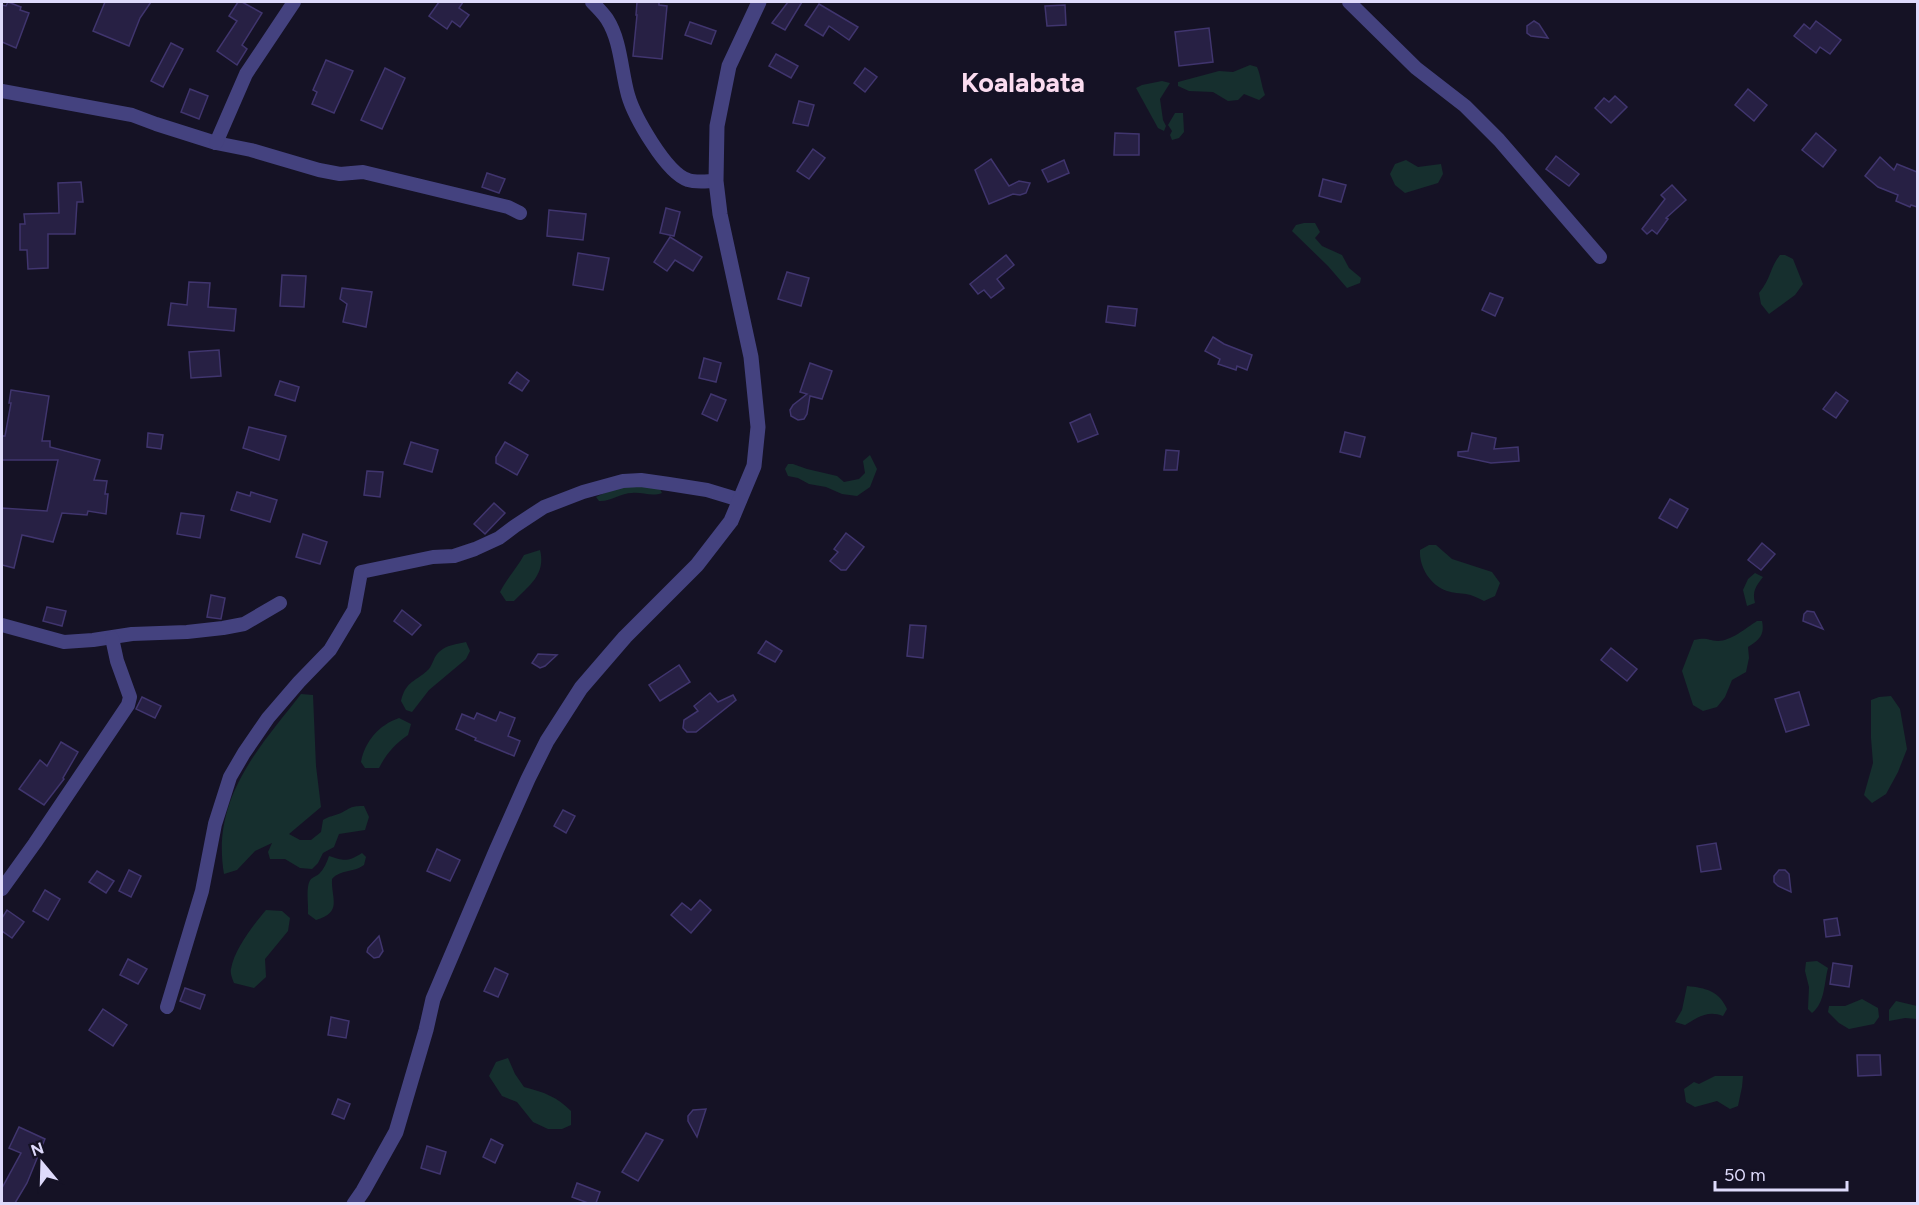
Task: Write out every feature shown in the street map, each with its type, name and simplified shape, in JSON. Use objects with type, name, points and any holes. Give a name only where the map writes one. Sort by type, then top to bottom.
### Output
[{"type":"street","points":[[216,142],[246,74],[294,2]]},
{"type":"street","points":[[592,2],[607,18],[619,47],[621,70],[629,99],[665,163],[688,180],[716,181]]},
{"type":"street","points":[[354,1203],[396,1132],[433,999],[505,831],[548,741],[581,688],[625,637],[697,565],[731,521],[754,465],[758,427],[751,357],[720,214],[716,181],[717,126],[729,66],[759,2]]},
{"type":"street","points":[[1349,2],[1416,68],[1465,106],[1499,140],[1600,257]]},
{"type":"street","points":[[2,91],[132,115],[216,142],[340,174],[363,172],[508,207],[520,213]]},
{"type":"street","points":[[167,1007],[193,926],[215,824],[230,777],[268,718],[298,682],[330,650],[354,610],[361,572],[433,557],[454,556],[499,538],[544,507],[583,492],[623,481],[641,480],[707,490],[740,500]]},
{"type":"street","points":[[2,625],[64,642],[112,638],[132,633],[188,632],[223,628],[244,624],[280,603]]},
{"type":"street","points":[[2,889],[128,705],[130,697],[117,661],[112,638]]},
{"type":"green space","points":[[1250,65],[1257,67],[1265,95],[1259,100],[1244,94],[1238,100],[1228,101],[1213,92],[1189,91],[1178,86],[1178,82],[1219,71],[1233,72]]},
{"type":"green space","points":[[1162,81],[1170,83],[1160,99],[1166,126],[1164,131],[1158,128],[1136,88]]},
{"type":"green space","points":[[1175,113],[1183,113],[1184,132],[1179,138],[1172,140],[1170,135],[1172,131],[1168,125]]},
{"type":"green space","points":[[1406,160],[1418,167],[1441,164],[1443,174],[1438,183],[1405,193],[1395,185],[1390,174],[1395,164]]},
{"type":"green space","points":[[1315,223],[1320,232],[1315,238],[1322,246],[1342,255],[1349,268],[1361,278],[1360,283],[1347,288],[1292,231],[1296,225]]},
{"type":"green space","points":[[1780,255],[1793,259],[1803,284],[1795,295],[1769,314],[1761,304],[1759,293]]},
{"type":"green space","points":[[870,455],[877,469],[870,487],[857,496],[809,484],[788,476],[785,469],[788,464],[793,464],[837,476],[844,482],[859,479],[865,473],[863,461]]},
{"type":"green space","points":[[659,487],[662,493],[654,495],[628,493],[603,501],[599,501],[596,497],[615,488]]},
{"type":"green space","points":[[1429,545],[1436,545],[1452,559],[1492,572],[1500,583],[1495,596],[1484,601],[1468,594],[1447,591],[1435,584],[1421,563],[1420,550]]},
{"type":"green space","points":[[540,550],[541,566],[535,578],[514,601],[506,601],[500,592],[524,555]]},
{"type":"green space","points":[[1755,573],[1763,577],[1755,589],[1755,603],[1747,606],[1743,590],[1748,579]]},
{"type":"green space","points":[[1757,621],[1762,621],[1763,630],[1758,639],[1748,647],[1749,658],[1746,672],[1732,680],[1725,697],[1717,707],[1703,711],[1693,705],[1682,671],[1694,640],[1728,639]]},
{"type":"green space","points":[[466,642],[470,651],[466,659],[429,690],[412,712],[406,710],[401,701],[409,685],[429,669],[442,650]]},
{"type":"green space","points":[[301,694],[313,695],[316,766],[321,807],[289,834],[300,840],[311,840],[321,832],[323,820],[352,807],[360,806],[364,806],[369,817],[365,830],[339,834],[334,847],[323,853],[312,869],[300,868],[285,859],[270,859],[268,852],[272,843],[255,851],[237,870],[224,874],[222,847],[225,821],[232,798],[255,755]]},
{"type":"green space","points":[[1891,696],[1900,709],[1907,749],[1886,794],[1872,803],[1864,795],[1873,763],[1871,700]]},
{"type":"green space","points":[[399,718],[411,724],[408,735],[391,750],[379,768],[365,768],[361,762],[363,754],[374,735],[379,729]]},
{"type":"green space","points":[[362,853],[366,857],[364,865],[332,879],[334,904],[330,913],[316,920],[308,914],[309,882],[322,870],[329,856],[346,860]]},
{"type":"green space","points":[[266,910],[282,911],[290,918],[288,931],[265,959],[266,977],[254,988],[234,983],[231,971],[236,954],[250,930]]},
{"type":"green space","points":[[1817,961],[1828,968],[1822,998],[1812,1013],[1808,1009],[1809,987],[1805,971],[1806,962]]},
{"type":"green space","points":[[1687,986],[1706,989],[1716,994],[1727,1009],[1723,1016],[1708,1014],[1685,1025],[1675,1022],[1682,1010]]},
{"type":"green space","points":[[1862,999],[1878,1008],[1879,1017],[1874,1024],[1849,1029],[1828,1012],[1829,1006],[1845,1006]]},
{"type":"green space","points":[[1896,1001],[1917,1006],[1917,1019],[1905,1018],[1889,1021],[1889,1010]]},
{"type":"green space","points":[[508,1058],[524,1087],[550,1096],[571,1111],[571,1125],[562,1129],[548,1129],[533,1122],[517,1102],[502,1096],[489,1076],[496,1062]]},
{"type":"green space","points":[[1715,1076],[1743,1076],[1738,1106],[1730,1109],[1717,1101],[1695,1107],[1686,1102],[1684,1089],[1694,1082],[1699,1084]]},
{"type":"building","points":[[8,2],[29,13],[16,48],[2,42],[2,5],[6,6]]},
{"type":"building","points":[[105,2],[151,2],[140,18],[129,46],[93,31]]},
{"type":"building","points":[[238,2],[262,13],[242,45],[247,49],[237,65],[217,51],[237,21],[229,16]]},
{"type":"building","points":[[439,2],[463,2],[459,8],[469,15],[460,27],[452,21],[447,29],[429,16]]},
{"type":"building","points":[[637,2],[659,2],[659,5],[667,6],[662,59],[633,56]]},
{"type":"building","points":[[788,2],[802,2],[785,30],[772,23]]},
{"type":"building","points":[[819,4],[858,27],[849,40],[829,26],[823,36],[805,25]]},
{"type":"building","points":[[1065,5],[1066,25],[1047,26],[1045,6]]},
{"type":"building","points":[[1534,21],[1539,24],[1548,38],[1531,36],[1527,33],[1527,26]]},
{"type":"building","points":[[1816,21],[1841,40],[1830,54],[1820,47],[1816,53],[1794,36],[1804,24],[1810,29]]},
{"type":"building","points":[[690,22],[716,31],[711,44],[685,35]]},
{"type":"building","points":[[1209,28],[1213,62],[1179,66],[1175,32]]},
{"type":"building","points":[[171,43],[183,49],[163,87],[151,81]]},
{"type":"building","points":[[776,54],[798,66],[791,78],[769,66]]},
{"type":"building","points":[[326,60],[353,71],[334,113],[312,104],[317,92],[313,90]]},
{"type":"building","points":[[385,68],[405,78],[382,129],[361,120]]},
{"type":"building","points":[[865,68],[877,77],[865,92],[854,83]]},
{"type":"building","points":[[190,89],[208,96],[199,119],[181,112]]},
{"type":"building","points":[[1748,89],[1767,105],[1754,121],[1735,105]]},
{"type":"building","points":[[1615,96],[1627,107],[1611,123],[1595,108],[1604,98],[1609,102]]},
{"type":"building","points":[[799,101],[814,105],[808,126],[793,123]]},
{"type":"building","points":[[1115,133],[1139,134],[1139,155],[1114,155]]},
{"type":"building","points":[[1816,133],[1836,150],[1823,167],[1802,150]]},
{"type":"building","points":[[813,149],[825,158],[809,179],[797,171]]},
{"type":"building","points":[[1556,156],[1579,174],[1569,186],[1546,169]]},
{"type":"building","points":[[1880,157],[1894,170],[1897,164],[1917,172],[1917,207],[1911,205],[1910,207],[1896,201],[1898,195],[1878,187],[1865,176]]},
{"type":"building","points":[[991,159],[1009,186],[1019,181],[1030,183],[1026,193],[1013,194],[989,204],[975,170]]},
{"type":"building","points":[[1064,160],[1069,173],[1048,182],[1042,170]]},
{"type":"building","points":[[487,173],[505,179],[499,193],[482,187]]},
{"type":"building","points":[[1323,179],[1346,185],[1341,202],[1319,196]]},
{"type":"building","points":[[81,182],[83,202],[77,202],[75,234],[48,234],[48,268],[28,269],[27,250],[20,250],[20,224],[25,224],[24,214],[59,213],[58,183]]},
{"type":"building","points":[[1672,185],[1686,200],[1666,218],[1668,219],[1657,234],[1652,230],[1647,234],[1642,229],[1665,199],[1661,195]]},
{"type":"building","points":[[666,208],[680,212],[674,236],[660,233]]},
{"type":"building","points":[[549,210],[586,214],[583,240],[547,236]]},
{"type":"building","points":[[670,237],[702,257],[693,271],[675,260],[667,271],[654,262]]},
{"type":"building","points":[[578,253],[609,258],[603,290],[573,285]]},
{"type":"building","points":[[1006,255],[1014,265],[997,279],[1004,288],[991,298],[984,290],[978,294],[970,284]]},
{"type":"building","points":[[787,272],[809,278],[801,306],[778,299]]},
{"type":"building","points":[[282,275],[306,276],[304,307],[280,306]]},
{"type":"building","points":[[189,282],[210,283],[208,307],[236,309],[234,331],[168,325],[171,303],[187,305]]},
{"type":"building","points":[[342,288],[372,292],[366,327],[343,322],[347,304],[340,299]]},
{"type":"building","points":[[1490,293],[1503,298],[1495,316],[1482,310]]},
{"type":"building","points":[[1108,306],[1137,309],[1135,326],[1106,322]]},
{"type":"building","points":[[1213,337],[1252,355],[1247,370],[1237,366],[1236,370],[1218,364],[1220,359],[1205,351]]},
{"type":"building","points":[[219,350],[221,376],[191,378],[189,352]]},
{"type":"building","points":[[704,358],[721,363],[716,382],[699,378]]},
{"type":"building","points":[[810,363],[832,371],[822,399],[810,396],[807,414],[804,419],[798,420],[791,416],[790,410],[807,394],[800,392]]},
{"type":"building","points":[[517,372],[529,381],[522,391],[509,383]]},
{"type":"building","points":[[280,381],[299,387],[295,401],[275,395]]},
{"type":"building","points":[[11,390],[49,396],[42,441],[50,441],[50,447],[100,460],[94,480],[107,481],[105,494],[108,494],[106,514],[88,511],[87,515],[62,513],[53,542],[22,535],[14,568],[2,565],[2,508],[47,511],[58,460],[2,460],[2,436],[5,436]]},
{"type":"building","points":[[1836,392],[1848,401],[1836,418],[1823,409]]},
{"type":"building","points":[[711,394],[726,400],[717,421],[702,414]]},
{"type":"building","points":[[1090,414],[1098,434],[1078,442],[1070,423]]},
{"type":"building","points":[[249,427],[286,436],[279,460],[243,448]]},
{"type":"building","points":[[1345,432],[1365,437],[1360,457],[1340,452]]},
{"type":"building","points":[[148,433],[163,435],[161,449],[147,447]]},
{"type":"building","points":[[1472,433],[1496,438],[1494,449],[1518,447],[1519,461],[1491,463],[1458,456],[1458,452],[1468,451]]},
{"type":"building","points":[[411,442],[438,450],[432,472],[404,464]]},
{"type":"building","points":[[505,442],[528,455],[517,475],[496,463],[496,457]]},
{"type":"building","points":[[1166,450],[1179,451],[1177,470],[1164,470]]},
{"type":"building","points":[[367,471],[383,472],[380,497],[364,495]]},
{"type":"building","points":[[237,492],[250,496],[251,492],[277,500],[270,522],[231,510]]},
{"type":"building","points":[[1670,499],[1688,509],[1677,528],[1659,518]]},
{"type":"building","points":[[494,503],[505,513],[485,534],[474,524]]},
{"type":"building","points":[[181,513],[204,516],[200,538],[177,534]]},
{"type":"building","points":[[846,533],[864,547],[846,570],[841,570],[830,561],[838,552],[834,549]]},
{"type":"building","points":[[303,534],[327,542],[320,564],[296,557]]},
{"type":"building","points":[[1762,543],[1775,554],[1761,570],[1748,560]]},
{"type":"building","points":[[211,595],[225,598],[221,619],[207,617]]},
{"type":"building","points":[[47,607],[66,611],[62,626],[43,621]]},
{"type":"building","points":[[402,610],[421,625],[412,635],[394,621]]},
{"type":"building","points":[[1807,611],[1814,612],[1823,629],[1803,621]]},
{"type":"building","points":[[910,625],[926,626],[923,658],[907,656]]},
{"type":"building","points":[[766,641],[782,651],[775,662],[758,653]]},
{"type":"building","points":[[1611,648],[1637,669],[1627,681],[1601,660]]},
{"type":"building","points":[[538,654],[557,655],[540,668],[532,663]]},
{"type":"building","points":[[679,665],[690,682],[660,701],[649,685]]},
{"type":"building","points":[[1799,692],[1809,725],[1786,732],[1775,699]]},
{"type":"building","points":[[710,693],[718,702],[733,695],[736,700],[696,732],[687,732],[683,728],[684,720],[698,711],[694,706]]},
{"type":"building","points":[[142,697],[161,706],[155,718],[136,709]]},
{"type":"building","points":[[500,712],[515,718],[508,736],[520,741],[514,756],[475,740],[476,738],[456,729],[462,714],[474,719],[477,713],[496,721]]},
{"type":"building","points":[[61,742],[78,752],[64,779],[44,805],[19,789],[40,760],[47,766]]},
{"type":"building","points":[[563,810],[575,816],[566,833],[554,826]]},
{"type":"building","points":[[1716,843],[1721,869],[1701,872],[1697,846]]},
{"type":"building","points":[[437,849],[460,860],[450,881],[427,871]]},
{"type":"building","points":[[129,870],[141,876],[131,897],[119,891]]},
{"type":"building","points":[[1779,870],[1785,870],[1789,874],[1791,892],[1774,882],[1774,876]]},
{"type":"building","points":[[97,871],[114,881],[106,893],[89,882]]},
{"type":"building","points":[[45,890],[60,899],[48,920],[33,911]]},
{"type":"building","points":[[700,900],[711,910],[691,933],[671,915],[682,903],[691,910]]},
{"type":"building","points":[[7,910],[24,922],[12,938],[2,931],[2,918]]},
{"type":"building","points":[[1837,918],[1840,935],[1826,937],[1824,920]]},
{"type":"building","points":[[379,936],[383,951],[379,957],[374,958],[367,952]]},
{"type":"building","points":[[128,959],[147,969],[138,984],[120,975]]},
{"type":"building","points":[[1833,963],[1852,966],[1849,987],[1830,984]]},
{"type":"building","points":[[495,968],[508,974],[498,997],[484,991]]},
{"type":"building","points":[[185,988],[205,995],[200,1009],[180,1001]]},
{"type":"building","points":[[103,1009],[127,1025],[113,1046],[89,1030]]},
{"type":"building","points":[[331,1017],[349,1021],[346,1038],[328,1035]]},
{"type":"building","points":[[1857,1055],[1880,1055],[1881,1075],[1858,1076]]},
{"type":"building","points":[[338,1099],[350,1104],[344,1119],[332,1114]]},
{"type":"building","points":[[706,1109],[697,1137],[688,1121],[688,1116],[693,1110]]},
{"type":"building","points":[[19,1127],[45,1139],[27,1183],[15,1203],[2,1203],[2,1188],[21,1153],[9,1148]]},
{"type":"building","points":[[646,1133],[663,1140],[638,1181],[622,1172]]},
{"type":"building","points":[[491,1139],[503,1145],[495,1163],[483,1157]]},
{"type":"building","points":[[427,1146],[446,1152],[440,1174],[421,1168]]},
{"type":"building","points":[[577,1183],[600,1192],[596,1203],[588,1203],[572,1197]]},
{"type":"district","name":"Koalabata","points":[[1023,82]]}]
